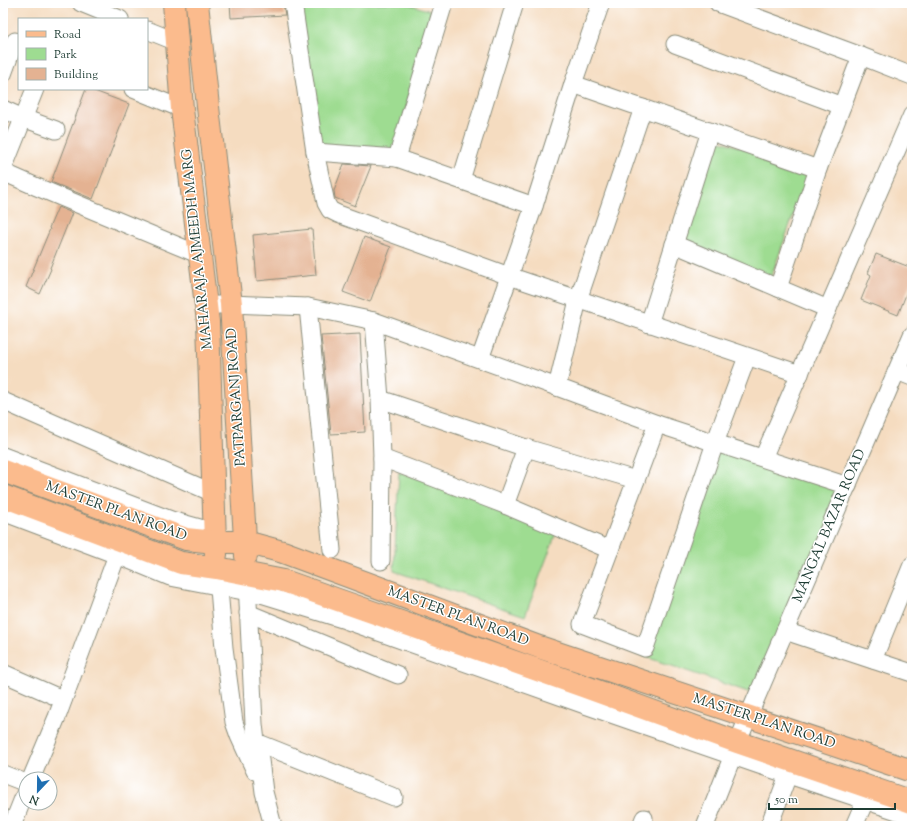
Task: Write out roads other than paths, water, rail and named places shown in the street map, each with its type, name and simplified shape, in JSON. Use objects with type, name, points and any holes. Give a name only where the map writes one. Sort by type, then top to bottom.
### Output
[{"type":"main road","name":"MAHARAJA AJMEEDH MARG","points":[[174,3],[182,109],[208,332],[214,537],[218,577]]},
{"type":"main road","name":"PATPARGANJ ROAD","points":[[197,3],[231,304],[246,542],[247,583]]},
{"type":"main road","name":"MASTER PLAN ROAD","points":[[3,472],[186,539],[214,537],[246,542],[283,552],[539,647],[912,771]]},
{"type":"main road","name":"MASTER PLAN ROAD","points":[[3,496],[218,577],[247,583],[284,580],[576,683],[735,749],[912,802]]},
{"type":"street","points":[[81,3],[118,18]]},
{"type":"street","points":[[293,3],[316,152],[326,203],[330,210],[509,276],[800,374]]},
{"type":"street","points":[[461,180],[515,3]]},
{"type":"street","points":[[480,359],[534,206],[573,84],[601,3]]},
{"type":"street","points":[[718,3],[912,76]]},
{"type":"street","points":[[397,158],[440,4]]},
{"type":"street","points":[[148,30],[177,42]]},
{"type":"street","points":[[3,74],[12,40]]},
{"type":"street","points":[[675,44],[842,106]]},
{"type":"street","points":[[778,288],[818,169],[860,56]]},
{"type":"street","points":[[573,84],[818,169]]},
{"type":"street","points":[[35,90],[3,171],[37,187],[200,255]]},
{"type":"street","points":[[135,90],[182,109]]},
{"type":"street","points":[[557,386],[578,300],[643,108]]},
{"type":"street","points":[[3,109],[56,130]]},
{"type":"street","points":[[763,458],[912,115]]},
{"type":"street","points":[[649,324],[710,131]]},
{"type":"street","points":[[316,152],[397,158],[534,206]]},
{"type":"street","points":[[674,244],[828,309]]},
{"type":"street","points":[[206,306],[231,304],[308,307],[374,321],[557,386],[657,424],[848,486]]},
{"type":"street","points":[[308,307],[332,550]]},
{"type":"street","points":[[374,321],[380,399],[382,458],[381,561]]},
{"type":"street","name":"MANGAL BAZAR ROAD","points":[[705,826],[748,716],[848,486],[904,374],[912,335]]},
{"type":"street","points":[[657,424],[582,624],[645,648],[715,442],[747,357]]},
{"type":"street","points":[[380,399],[526,448],[636,480]]},
{"type":"street","points":[[3,401],[213,493]]},
{"type":"street","points":[[505,505],[526,448]]},
{"type":"street","points":[[3,456],[214,537]]},
{"type":"street","points":[[382,458],[505,505],[610,550]]},
{"type":"street","points":[[3,512],[117,555],[170,577],[218,577]]},
{"type":"street","points":[[34,771],[63,700],[117,555]]},
{"type":"street","points":[[873,660],[910,576]]},
{"type":"street","name":"PATPARGANJ ROAD","points":[[218,577],[224,648],[234,722],[264,792]]},
{"type":"street","name":"PATPARGANJ ROAD","points":[[247,583],[254,724],[264,792],[273,826]]},
{"type":"street","points":[[248,613],[398,675]]},
{"type":"street","points":[[785,631],[912,673]]},
{"type":"street","points":[[3,673],[63,700]]},
{"type":"street","points":[[256,742],[394,797]]},
{"type":"street","points":[[735,749],[788,775],[912,816]]},
{"type":"street","points":[[3,774],[18,780]]},
{"type":"street","points":[[769,826],[788,775]]},
{"type":"street","points":[[854,826],[865,801]]},
{"type":"street","points":[[12,826],[18,811]]}]
